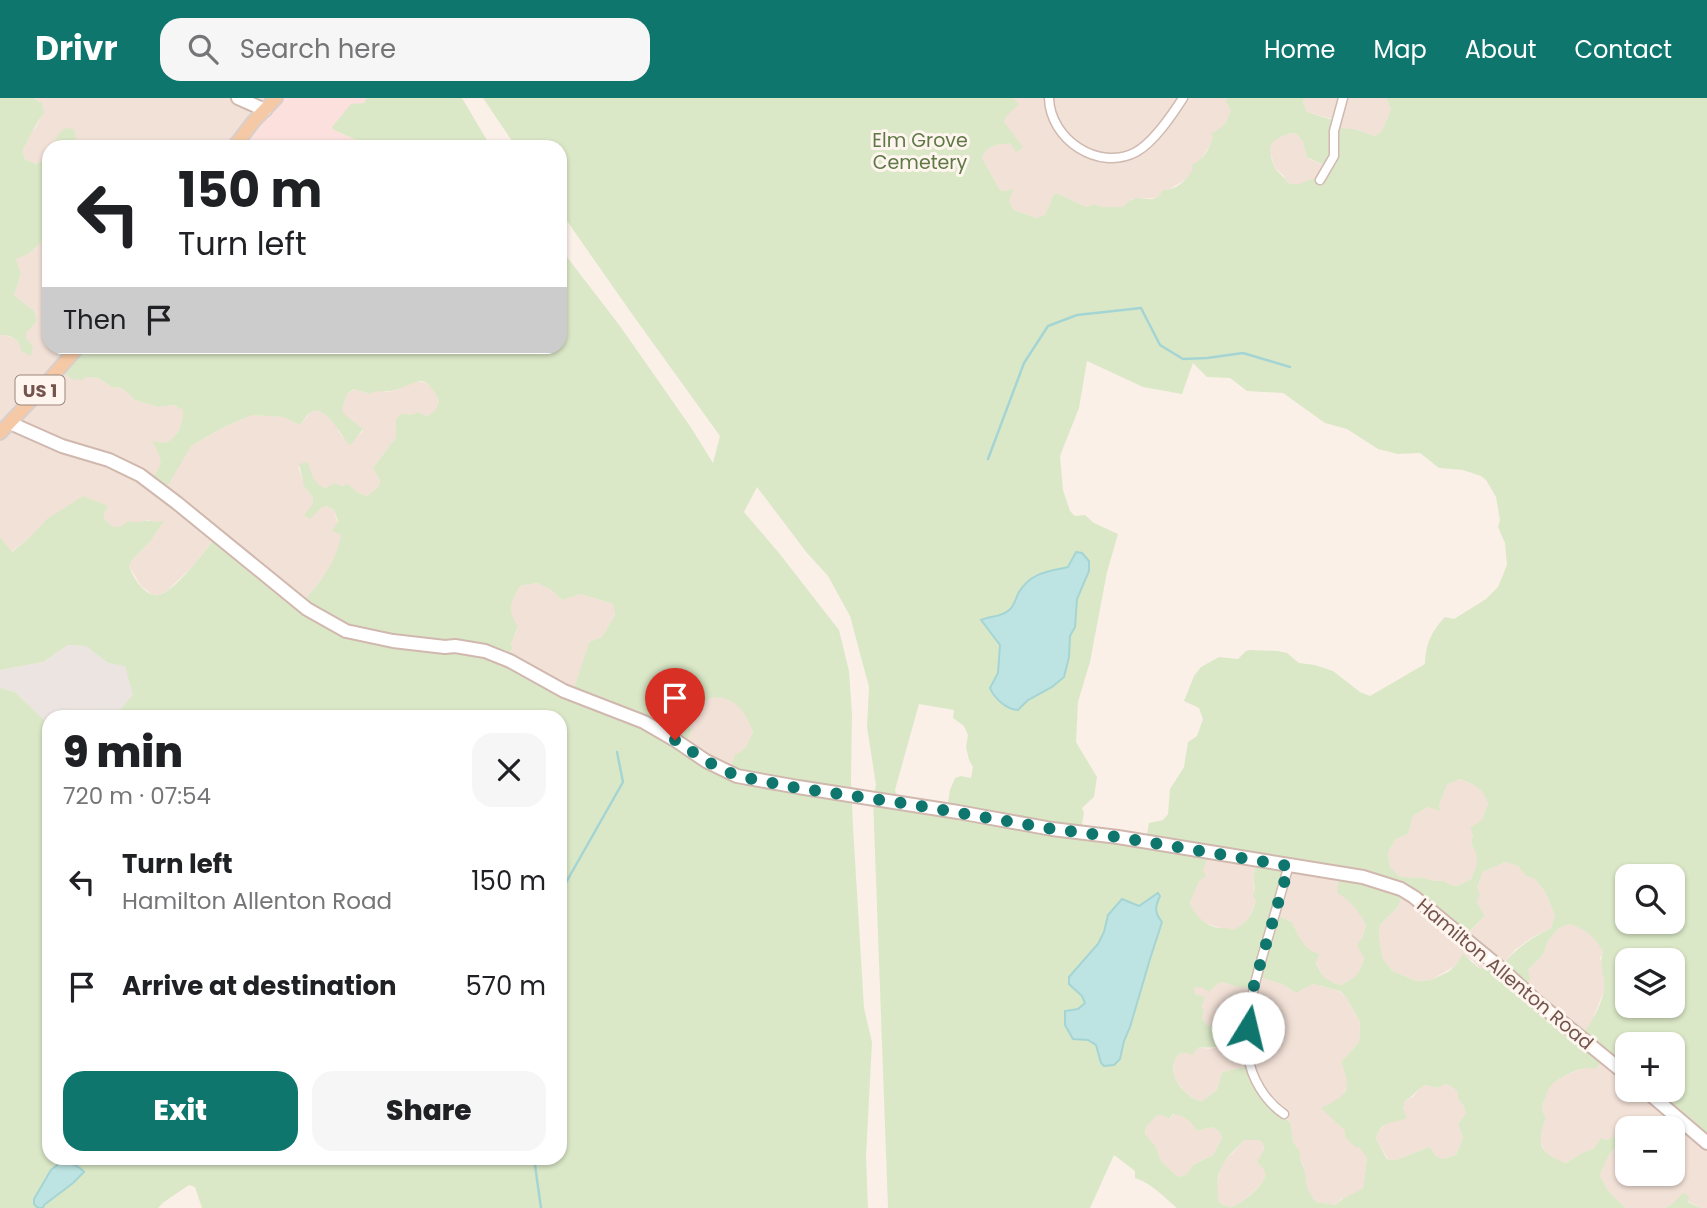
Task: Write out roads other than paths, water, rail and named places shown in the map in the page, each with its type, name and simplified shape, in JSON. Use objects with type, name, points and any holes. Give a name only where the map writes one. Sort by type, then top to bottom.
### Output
[{"type":"main road","points":[[240,140],[275,98]]},
{"type":"main road","name":"US 1","points":[[0,433],[72,354]]},
{"type":"street","points":[[239,98],[265,110]]},
{"type":"street","points":[[1049,98],[1053,119],[1074,145],[1098,157],[1117,158],[1136,152],[1150,141],[1184,98]]},
{"type":"street","points":[[1320,180],[1334,156],[1334,131],[1343,98]]},
{"type":"street","name":"Hamilton Allenton Road","points":[[10,423],[62,446],[109,460],[140,475],[307,610],[346,631],[393,641],[485,651],[564,691],[644,722],[706,761],[737,776],[1052,829],[1118,837],[1363,877],[1390,885],[1407,893],[1615,1065]]},
{"type":"street","points":[[1284,1114],[1273,1106],[1255,1080],[1248,1055],[1248,1028],[1254,985],[1289,866]]},
{"type":"street","points":[[1659,1102],[1707,1143]]},
{"type":"water","points":[[1076,552],[1082,553],[1089,561],[1089,571],[1077,599],[1075,627],[1070,636],[1064,677],[1028,700],[1018,710],[1005,706],[990,688],[998,673],[1000,645],[981,620],[1008,611],[1029,580],[1040,574],[1068,567]]},
{"type":"water","points":[[1158,893],[1160,896],[1156,909],[1162,922],[1130,1027],[1120,1059],[1114,1065],[1104,1066],[1096,1045],[1088,1040],[1073,1039],[1065,1025],[1065,1011],[1078,1009],[1085,1003],[1082,996],[1069,984],[1069,977],[1098,944],[1108,915],[1122,899],[1139,906]]},
{"type":"water","points":[[57,1165],[75,1165],[84,1172],[43,1208],[38,1208],[34,1199],[51,1170]]},
{"type":"waterway","points":[[988,459],[1024,363],[1048,326],[1077,315],[1141,308],[1160,345],[1183,359],[1243,353],[1290,367]]},
{"type":"waterway","points":[[567,881],[623,782],[617,752]]},
{"type":"waterway","points":[[535,1165],[541,1208]]},
{"type":"park label","name":"Elm Grove Cemetery","points":[[920,151]]}]
